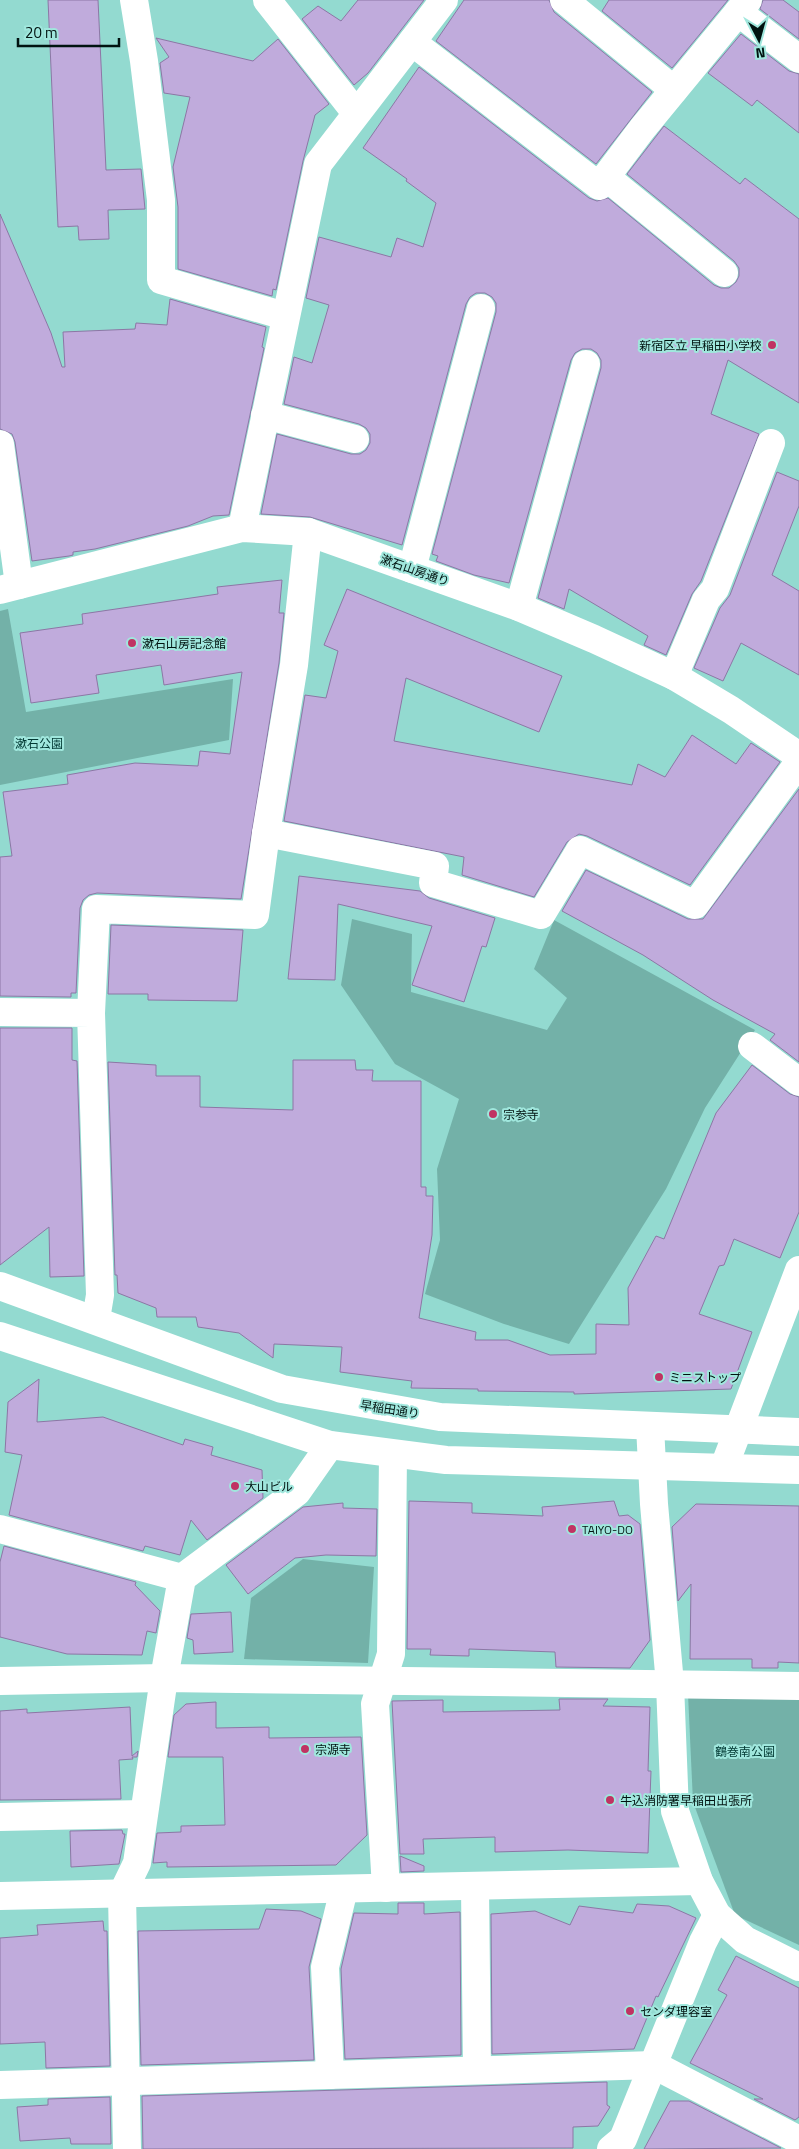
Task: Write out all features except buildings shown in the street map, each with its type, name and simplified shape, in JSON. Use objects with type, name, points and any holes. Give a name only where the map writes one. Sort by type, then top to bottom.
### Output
[{"type":"street","points":[[134,0],[144,61],[161,200],[161,280],[285,316]]},
{"type":"street","points":[[267,0],[356,113]]},
{"type":"street","points":[[242,528],[318,164],[444,0]]},
{"type":"street","points":[[564,0],[674,90]]},
{"type":"street","points":[[412,42],[599,186],[743,6],[799,59]]},
{"type":"street","points":[[606,177],[724,273]]},
{"type":"street","points":[[412,569],[482,308]]},
{"type":"street","points":[[519,607],[586,364]]},
{"type":"street","points":[[265,415],[355,439]]},
{"type":"street","points":[[674,676],[706,600],[715,589],[772,443]]},
{"type":"street","points":[[0,444],[9,587]]},
{"type":"street","name":"漱石山房通り","points":[[9,587],[242,528],[308,532],[519,607],[674,676],[731,710],[799,756]]},
{"type":"street","points":[[96,1319],[100,1295],[91,1014],[96,909],[255,914],[266,833],[294,665],[308,532]]},
{"type":"street","points":[[266,833],[436,866],[433,883],[541,915],[580,850],[695,905],[799,762]]},
{"type":"street","points":[[0,1012],[91,1014]]},
{"type":"street","points":[[752,1046],[799,1082]]},
{"type":"street","points":[[724,1467],[799,1270]]},
{"type":"street","name":"早稲田通り","points":[[0,1286],[96,1319],[291,1391],[440,1417],[799,1432]]},
{"type":"street","points":[[0,1336],[330,1445],[446,1460],[799,1470]]},
{"type":"street","points":[[650,1426],[670,1684],[675,1811],[699,1881],[716,1915],[745,1940],[799,1967]]},
{"type":"street","points":[[127,2149],[122,1894],[137,1863],[164,1678],[182,1578],[297,1492],[330,1445]]},
{"type":"street","points":[[386,1888],[375,1704],[391,1654],[393,1454]]},
{"type":"street","points":[[0,1529],[182,1578]]},
{"type":"street","points":[[0,1681],[164,1678],[799,1686]]},
{"type":"street","points":[[0,1817],[143,1814]]},
{"type":"street","points":[[0,1896],[699,1881]]},
{"type":"street","points":[[475,1887],[477,2070]]},
{"type":"street","points":[[330,2075],[325,1967],[344,1889]]},
{"type":"street","points":[[612,2149],[623,2139],[703,1942],[716,1915]]},
{"type":"street","points":[[0,2085],[654,2065],[799,2140]]},
{"type":"green space","name":"漱石公園","points":[[8,609],[26,712],[233,679],[229,740],[0,785],[0,611]]},
{"type":"green space","points":[[352,919],[412,934],[411,992],[547,1030],[567,998],[534,969],[554,920],[755,1030],[705,1108],[666,1189],[569,1344],[504,1324],[425,1294],[440,1240],[437,1169],[459,1099],[395,1064],[341,985]]},
{"type":"green space","points":[[303,1559],[374,1567],[368,1663],[244,1659],[251,1598]]},
{"type":"green space","name":"鶴巻南公園","points":[[688,1694],[799,1698],[799,1945],[735,1915],[693,1802]]},
{"type":"place","name":"新宿区立 早稲田小学校","points":[[772,345]]},
{"type":"place","name":"漱石山房記念館","points":[[132,643]]},
{"type":"place","name":"宗参寺","points":[[493,1114]]},
{"type":"place","name":"ミニストップ","points":[[659,1377]]},
{"type":"place","name":"大山ビル","points":[[235,1486]]},
{"type":"place","name":"TAIYO-DO","points":[[572,1529]]},
{"type":"place","name":"宗源寺","points":[[305,1749]]},
{"type":"place","name":"牛込消防署早稲田出張所","points":[[610,1800]]},
{"type":"place","name":"センダ理容室","points":[[630,2011]]}]
